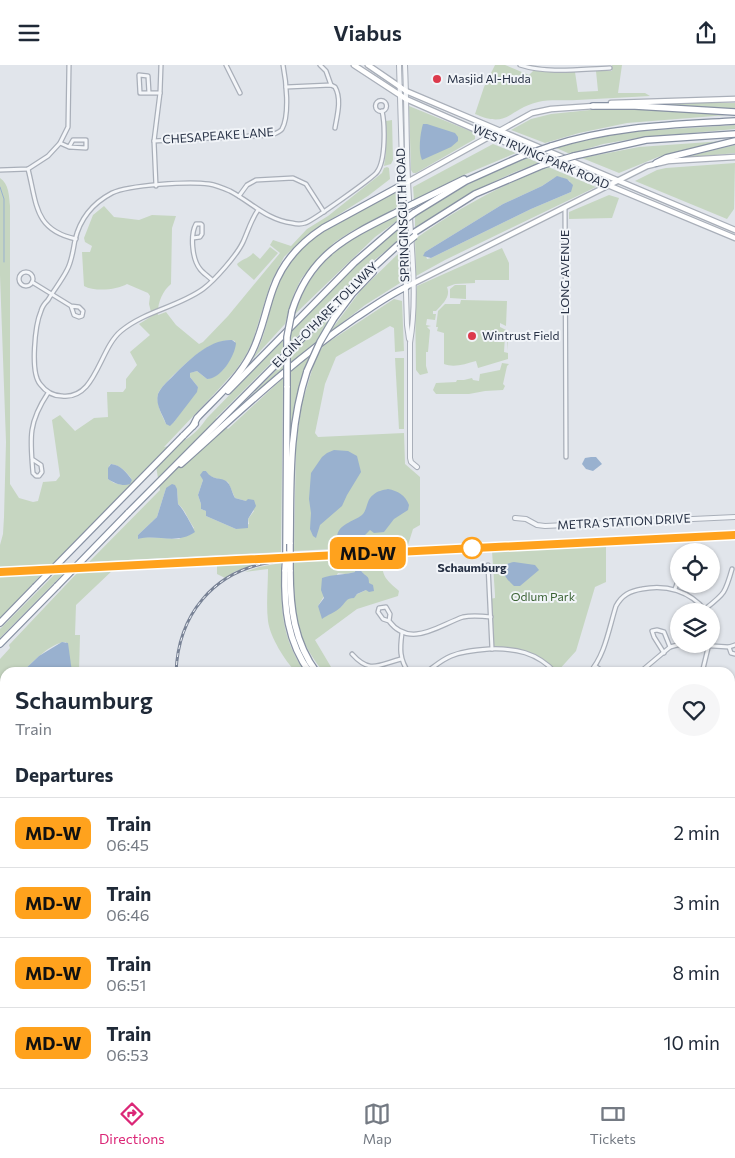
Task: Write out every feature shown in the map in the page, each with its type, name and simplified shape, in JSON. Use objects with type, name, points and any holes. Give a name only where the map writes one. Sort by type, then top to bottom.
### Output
[{"type":"highway","points":[[593,106],[636,106],[735,112]]},
{"type":"highway","name":"ELGIN-O'HARE TOLLWAY","points":[[0,623],[354,263],[414,213],[487,171],[522,156],[590,134],[659,125],[735,121]]},
{"type":"highway","name":"ELGIN-O'HARE TOLLWAY","points":[[222,424],[362,278],[430,222],[483,190],[543,165],[574,155],[646,140],[735,133]]},
{"type":"highway","points":[[656,163],[666,158],[735,141]]},
{"type":"highway","points":[[313,667],[304,651],[295,627],[290,605],[288,570],[287,337],[292,311],[303,284],[323,257],[345,239],[475,173],[487,171]]},
{"type":"highway","points":[[193,426],[197,418],[232,381],[246,363],[259,337],[275,284],[294,251],[323,228],[405,183]]},
{"type":"highway","points":[[288,545],[293,435],[298,402],[307,371],[320,342],[334,318],[359,287],[399,247]]},
{"type":"highway","points":[[0,644],[128,513],[136,508],[222,424],[304,356],[379,302],[406,287]]},
{"type":"highway","points":[[288,570],[285,605],[287,623],[298,654],[306,667]]},
{"type":"main road","name":"WEST IRVING PARK ROAD","points":[[354,65],[406,99],[735,238]]},
{"type":"main road","name":"WEST IRVING PARK ROAD","points":[[368,65],[406,91],[735,230]]},
{"type":"main road","points":[[405,183],[522,118],[542,110],[606,104],[735,99]]},
{"type":"main road","points":[[406,287],[634,171],[656,163],[735,157]]},
{"type":"street","points":[[0,170],[28,169],[48,156],[60,143],[68,127],[69,65]]},
{"type":"street","points":[[156,186],[154,141],[160,93],[161,65]]},
{"type":"street","points":[[226,65],[240,93]]},
{"type":"street","points":[[283,65],[286,87],[331,85]]},
{"type":"street","points":[[320,65],[326,71],[331,85],[337,90],[335,129]]},
{"type":"street","name":"SPRINGINSGUTH ROAD","points":[[399,65],[405,183],[413,284],[413,325],[410,343],[410,458],[411,462],[418,467]]},
{"type":"street","name":"SPRINGINSGUTH ROAD","points":[[405,65],[406,287],[407,325],[410,343]]},
{"type":"street","points":[[520,65],[565,70],[610,68]]},
{"type":"street","points":[[148,93],[148,76],[139,75],[140,93],[148,93],[160,93]]},
{"type":"street","name":"CHESAPEAKE LANE","points":[[154,141],[272,135],[282,130],[286,121],[286,87]]},
{"type":"street","points":[[258,210],[237,253],[203,289],[144,316],[118,333],[84,391],[69,397],[59,396],[48,393],[37,381],[34,365],[37,327],[41,310],[67,270],[76,239],[85,218],[103,198],[127,188],[207,184],[225,189],[266,215],[291,223],[307,223],[378,171],[383,158],[384,119],[382,111]]},
{"type":"street","points":[[60,143],[69,147],[86,148],[86,140],[73,140],[69,147]]},
{"type":"street","points":[[28,169],[39,212],[47,227],[62,236],[76,239]]},
{"type":"street","points":[[239,197],[252,181],[293,178],[306,184],[324,212]]},
{"type":"street","name":"LONG AVENUE","points":[[565,207],[566,457]]},
{"type":"street","points":[[193,238],[200,237],[202,234],[201,224],[196,224],[194,227],[193,238],[194,257],[199,268],[212,280]]},
{"type":"street","points":[[28,273],[33,277],[32,282],[27,286],[23,285],[20,280],[21,275],[28,273]]},
{"type":"street","points":[[32,282],[52,293],[71,307]]},
{"type":"street","points":[[32,459],[42,465],[40,476],[36,476],[33,473],[32,459],[32,425],[39,407],[48,393]]},
{"type":"street","name":"METRA STATION DRIVE","points":[[514,518],[526,519],[537,525],[544,526],[735,517]]},
{"type":"street","points":[[488,565],[492,649]]},
{"type":"street","points":[[714,603],[721,597],[728,585],[732,569]]},
{"type":"street","points":[[595,666],[620,599],[633,591],[653,587],[670,588]]},
{"type":"street","points":[[682,593],[697,603]]},
{"type":"street","points":[[389,621],[390,614],[386,607],[379,608],[378,613],[383,619],[389,621],[395,629],[402,633],[420,634],[432,632],[466,617],[490,617]]},
{"type":"street","points":[[646,667],[664,653],[670,647],[664,632],[657,629],[652,631],[664,653]]},
{"type":"street","points":[[402,633],[401,659],[406,667]]},
{"type":"street","points":[[720,646],[729,647],[735,645]]},
{"type":"street","points":[[729,647],[731,653],[735,654]]},
{"type":"street","points":[[434,667],[458,653],[492,649],[507,649],[529,653],[549,667]]},
{"type":"street","points":[[703,667],[707,653]]},
{"type":"street","points":[[352,654],[361,663],[370,667],[401,659]]},
{"type":"green space","points":[[495,65],[505,65],[529,75],[534,70],[575,72],[578,92],[598,91],[596,71],[612,71],[612,65],[622,65],[618,93],[645,93],[650,96],[543,101],[528,105],[502,119],[486,118],[475,114],[484,87]]},
{"type":"green space","points":[[735,103],[735,109],[651,104]]},
{"type":"green space","points":[[409,106],[475,133],[475,139],[413,173],[411,170]]},
{"type":"green space","points":[[637,109],[727,115],[627,123],[579,133],[545,143],[511,130],[531,119],[551,114],[590,110]]},
{"type":"green space","points":[[392,120],[393,160],[391,164],[384,166],[386,121]]},
{"type":"green space","points":[[735,125],[735,129],[638,138],[603,144],[570,154],[554,147],[626,132]]},
{"type":"green space","points":[[723,141],[658,157],[619,173],[582,158],[639,147]]},
{"type":"green space","points":[[493,144],[516,153],[466,174],[414,200],[413,187]]},
{"type":"green space","points":[[735,145],[735,153],[686,158],[686,157]]},
{"type":"green space","points":[[525,157],[539,163],[475,191],[415,229],[415,216],[468,184]]},
{"type":"green space","points":[[735,163],[734,209],[727,219],[635,181],[657,170],[666,168]]},
{"type":"green space","points":[[548,167],[596,187],[416,276],[415,239],[464,207]],"holes":[[[560,177],[570,181],[571,192],[427,259],[425,252],[503,204],[542,186],[554,178]]]},
{"type":"green space","points":[[384,168],[389,168],[390,179],[368,196],[308,234],[284,257],[271,282],[253,340],[246,355],[236,370],[164,447],[184,441],[194,434],[207,418],[357,264],[398,228],[398,241],[372,262],[216,418],[228,429],[283,378],[281,552],[89,562],[160,490],[155,460],[53,564],[0,567],[0,545],[4,517],[6,442],[0,275],[0,178],[7,187],[10,206],[10,484],[19,498],[33,502],[38,501],[43,482],[56,481],[60,476],[52,420],[60,415],[75,431],[94,418],[108,417],[107,392],[123,392],[126,388],[126,379],[137,365],[130,352],[150,335],[139,324],[152,316],[148,293],[127,284],[118,288],[106,289],[94,289],[84,286],[82,252],[90,252],[92,246],[85,242],[84,238],[93,215],[104,206],[114,217],[139,220],[152,215],[176,216],[172,228],[171,284],[161,298],[158,315],[166,312],[176,325],[199,344],[228,316],[280,253],[270,245],[273,240],[291,246],[307,229],[328,216],[382,173]],"holes":[[[224,341],[235,341],[227,365],[219,374],[207,379],[197,371],[189,373],[198,387],[174,422],[166,424],[158,402],[160,390],[200,352]],[[111,464],[120,467],[132,480],[123,485],[114,483],[108,479],[109,466]],[[206,471],[209,476],[228,482],[235,498],[246,501],[254,511],[248,519],[249,524],[236,529],[206,516],[206,511],[201,509],[198,495]],[[166,488],[177,489],[178,504],[194,528],[179,539],[144,537],[138,539],[138,535],[157,517]]]},
{"type":"green space","points":[[397,192],[397,207],[395,209],[352,231],[335,242],[319,257],[301,279],[294,294],[285,324],[251,361],[260,344],[276,288],[285,270],[297,254],[327,229]]},
{"type":"green space","points":[[609,195],[619,198],[612,218],[569,219],[569,212]]},
{"type":"green space","points":[[397,215],[397,221],[375,237],[294,315],[311,279],[334,253],[362,233]]},
{"type":"green space","points":[[270,247],[278,253],[254,280],[238,266],[237,264],[253,253],[260,259]]},
{"type":"green space","points":[[502,248],[509,263],[509,280],[475,280],[475,283],[455,284],[447,287],[448,294],[446,300],[436,311],[433,311],[433,314],[436,314],[435,320],[427,319],[426,325],[431,326],[427,327],[430,330],[428,352],[426,352],[428,373],[420,375],[416,370],[415,298],[417,286]]},
{"type":"green space","points":[[400,252],[400,283],[365,305],[329,333],[361,290]]},
{"type":"green space","points":[[455,285],[466,285],[466,299],[450,298],[450,289]]},
{"type":"green space","points":[[394,299],[402,301],[404,351],[395,352],[394,328],[390,326],[336,357],[325,384],[315,433],[318,437],[404,433],[405,464],[420,477],[420,525],[413,529],[408,545],[294,551],[296,444],[302,403],[316,357],[324,345]]},
{"type":"green space","name":"Wintrust Field","points":[[461,300],[507,301],[506,326],[500,323],[500,327],[508,331],[508,351],[507,336],[505,336],[504,352],[508,353],[508,359],[478,368],[476,361],[456,366],[444,364],[444,333],[437,331],[438,327],[436,327],[438,311],[445,304],[460,304]]},
{"type":"green space","points":[[338,307],[316,343],[242,406],[242,405]]},
{"type":"green space","points":[[311,354],[296,399],[289,447],[289,372]]},
{"type":"green space","points":[[395,358],[404,358],[404,429],[399,429]]},
{"type":"green space","points":[[502,363],[509,364],[503,390],[469,394],[436,394],[433,390],[436,383],[456,382],[457,380],[472,378],[479,381],[480,374],[500,370]]},
{"type":"green space","name":"Odlum Park","points":[[606,545],[606,582],[595,587],[576,651],[562,667],[550,667],[529,653],[492,649],[490,599],[495,598],[495,595],[492,551]]},
{"type":"green space","points":[[383,559],[385,577],[399,591],[398,596],[357,609],[315,640],[331,667],[320,667],[304,643],[300,632],[294,585],[294,561]],"holes":[[[356,568],[362,572],[369,583],[366,590],[344,601],[342,606],[326,616],[318,606],[338,573],[356,572]]]},
{"type":"green space","points":[[262,561],[234,572],[225,578],[217,574],[217,563]]},
{"type":"green space","points":[[281,563],[281,593],[286,633],[302,667],[292,667],[283,655],[269,627],[267,615],[268,569],[245,572]]},
{"type":"green space","points":[[115,568],[76,605],[75,635],[80,635],[79,667],[71,667],[66,642],[54,645],[28,667],[0,667],[0,659],[10,648],[9,645],[80,570]]},
{"type":"green space","points":[[45,571],[0,618],[0,574]]},
{"type":"green space","points":[[58,571],[66,571],[0,638],[0,629]]},
{"type":"water","points":[[423,124],[455,133],[458,141],[451,147],[422,160],[420,143]]},
{"type":"water","points":[[557,176],[567,179],[573,185],[571,192],[531,209],[431,258],[423,256],[425,252],[503,204],[542,186]]},
{"type":"water","points":[[232,340],[236,343],[233,354],[226,366],[217,375],[207,379],[197,371],[190,373],[190,377],[198,387],[197,392],[174,422],[170,426],[166,424],[157,398],[163,387],[185,364],[207,347],[215,343]]},
{"type":"water","points":[[334,450],[348,451],[357,456],[361,472],[342,506],[320,525],[316,538],[310,529],[311,513],[309,499],[311,473],[322,457]]},
{"type":"water","points":[[596,457],[602,464],[593,471],[586,469],[582,464],[585,458]]},
{"type":"water","points":[[111,464],[120,467],[125,472],[132,480],[130,484],[122,485],[108,479],[108,468]]},
{"type":"water","points":[[203,471],[206,471],[212,477],[226,481],[235,498],[246,501],[248,499],[254,500],[256,506],[248,519],[248,528],[236,529],[206,516],[206,511],[201,509],[198,495],[203,480],[200,475]]},
{"type":"water","points":[[172,484],[177,489],[178,504],[195,532],[188,536],[174,539],[138,539],[138,535],[157,517],[166,488]]},
{"type":"water","points":[[388,489],[398,492],[403,496],[409,505],[408,510],[394,519],[384,532],[374,533],[370,530],[355,545],[344,545],[337,537],[340,529],[362,515],[371,497],[380,491]]},
{"type":"water","points":[[514,562],[535,565],[539,570],[520,586],[514,586],[505,576],[503,569],[508,564]]},
{"type":"water","points":[[356,568],[359,568],[368,577],[374,591],[369,592],[366,590],[357,594],[339,609],[322,619],[318,606],[324,598],[321,590],[322,578],[355,572]]},
{"type":"water","points":[[62,642],[68,643],[71,667],[27,667],[39,656]]},
{"type":"waterway","points":[[0,187],[4,199],[4,262]]},
{"type":"railway","points":[[0,570],[735,532]]},
{"type":"railway","points":[[177,667],[178,652],[184,632],[192,615],[203,599],[216,586],[232,575],[251,567],[272,562]]},
{"type":"train","name":"MD-W","points":[[0,572],[735,535]]},
{"type":"place","name":"Masjid Al-Huda","points":[[437,79]]},
{"type":"place","name":"Wintrust Field","points":[[472,336]]},
{"type":"place","name":"Schaumburg","points":[[472,548]]}]
